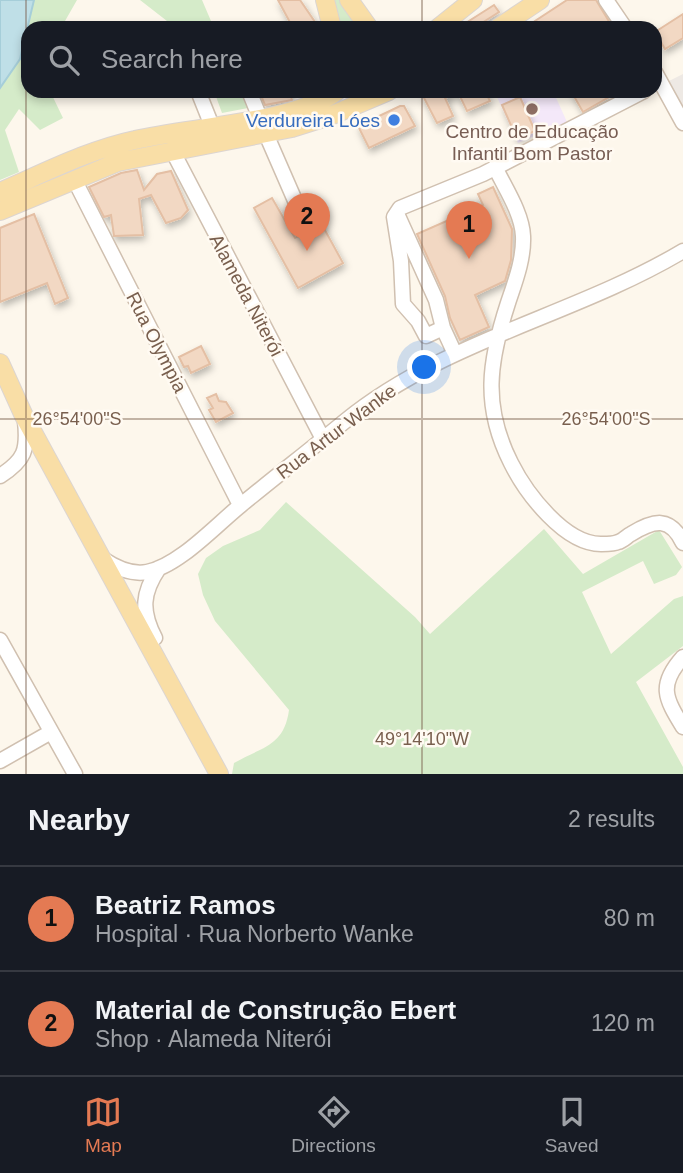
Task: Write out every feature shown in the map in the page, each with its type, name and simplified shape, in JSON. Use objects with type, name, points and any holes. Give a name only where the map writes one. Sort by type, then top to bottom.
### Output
[{"type":"main road","points":[[325,0],[330,21]]},
{"type":"main road","points":[[349,0],[364,21]]},
{"type":"main road","points":[[447,21],[473,0]]},
{"type":"main road","points":[[508,21],[540,0]]},
{"type":"main road","points":[[0,211],[118,162],[263,126],[326,98]]},
{"type":"main road","points":[[0,192],[112,146],[212,125],[263,126],[320,120],[373,98]]},
{"type":"main road","points":[[0,361],[19,404],[99,556],[220,774]]},
{"type":"street","points":[[606,0],[620,21]]},
{"type":"street","points":[[662,88],[683,123]]},
{"type":"street","points":[[201,98],[212,125]]},
{"type":"street","points":[[253,98],[300,212]]},
{"type":"street","points":[[443,328],[426,336],[418,321],[403,304],[401,261],[394,217],[398,210],[495,167],[630,98]]},
{"type":"street","name":"Alameda Niterói","points":[[172,150],[323,439]]},
{"type":"street","points":[[495,167],[517,213],[523,235],[518,273],[498,334],[490,396],[497,430],[510,461],[525,489],[573,537],[599,545],[619,542],[657,522],[673,527],[683,542]]},
{"type":"street","name":"Rua Olympia","points":[[74,179],[240,505]]},
{"type":"street","points":[[398,210],[436,300],[443,328],[455,354]]},
{"type":"street","name":"Rua Artur Wanke","points":[[159,568],[198,541],[380,394],[455,354],[610,290],[683,251]]},
{"type":"street","points":[[0,476],[20,461],[25,450],[27,440],[19,404]]},
{"type":"street","points":[[99,556],[126,571],[148,572],[159,568]]},
{"type":"street","points":[[159,568],[146,593],[147,623],[220,774]]},
{"type":"street","points":[[2,648],[75,774]]},
{"type":"street","points":[[683,657],[669,673],[666,685],[669,705],[683,727]]},
{"type":"street","points":[[0,761],[51,732]]},
{"type":"shaded area","points":[[683,74],[683,107],[669,81]]},
{"type":"shaded area","name":"Centro de Educação Infantil Bom Pastor","points":[[497,98],[556,98],[567,122],[518,143]]},
{"type":"green space","points":[[34,0],[77,0],[65,21],[29,21]]},
{"type":"green space","points":[[140,0],[202,0],[211,21],[167,21]]},
{"type":"green space","points":[[329,0],[343,0],[355,21],[336,21]]},
{"type":"green space","points":[[21,55],[21,98],[53,98],[63,118],[40,130],[19,109],[5,130],[19,172],[0,180],[0,88]]},
{"type":"green space","points":[[217,98],[244,98],[248,108],[222,113]]},
{"type":"green space","points":[[286,502],[415,617],[430,634],[544,529],[583,574],[659,530],[682,567],[676,575],[654,584],[643,561],[582,592],[611,654],[674,599],[683,596],[683,646],[636,682],[683,767],[683,774],[232,774],[234,763],[277,739],[289,710],[215,621],[203,595],[198,574],[206,558],[223,546],[260,530]]},
{"type":"water","points":[[0,0],[34,0],[29,21],[21,21],[20,59],[0,88]]},
{"type":"building","points":[[278,0],[300,0],[314,21],[289,21]]},
{"type":"building","points":[[567,0],[596,0],[609,21],[535,21]]},
{"type":"building","points":[[494,5],[499,12],[485,21],[469,21]]},
{"type":"building","points":[[683,14],[683,38],[665,49],[662,44],[662,28]]},
{"type":"building","points":[[262,98],[292,100],[265,105]]},
{"type":"building","points":[[424,98],[445,98],[453,116],[437,123]]},
{"type":"building","points":[[461,98],[488,98],[490,101],[467,111]]},
{"type":"building","points":[[520,98],[535,131],[517,139],[502,105]]},
{"type":"building","points":[[575,98],[607,98],[583,112]]},
{"type":"building","points":[[404,106],[415,126],[369,148],[358,126]]},
{"type":"building","points":[[137,170],[144,190],[157,174],[171,171],[188,210],[181,218],[166,223],[151,195],[139,199],[143,235],[114,236],[111,215],[104,217],[89,187],[121,173]]},
{"type":"building","points":[[493,187],[512,229],[511,260],[505,281],[475,295],[489,327],[460,340],[450,318],[445,296],[417,234],[483,205],[478,194]]},
{"type":"building","points":[[272,198],[295,238],[321,223],[343,263],[298,288],[254,208]]},
{"type":"building","points":[[34,214],[68,298],[55,304],[47,283],[0,302],[0,228]]},
{"type":"building","points":[[201,346],[210,364],[191,373],[179,357]]},
{"type":"building","points":[[216,394],[219,401],[226,402],[233,413],[216,422],[209,410],[213,408],[207,398]]},
{"type":"place","name":"Centro de Educação Infantil Bom Pastor","points":[[532,109]]},
{"type":"place","name":"Verdureira Lóes","points":[[394,120]]},
{"type":"place","name":"Material de Construção Ebert","points":[[307,251]]},
{"type":"place","name":"Beatriz Ramos","points":[[469,259]]}]
